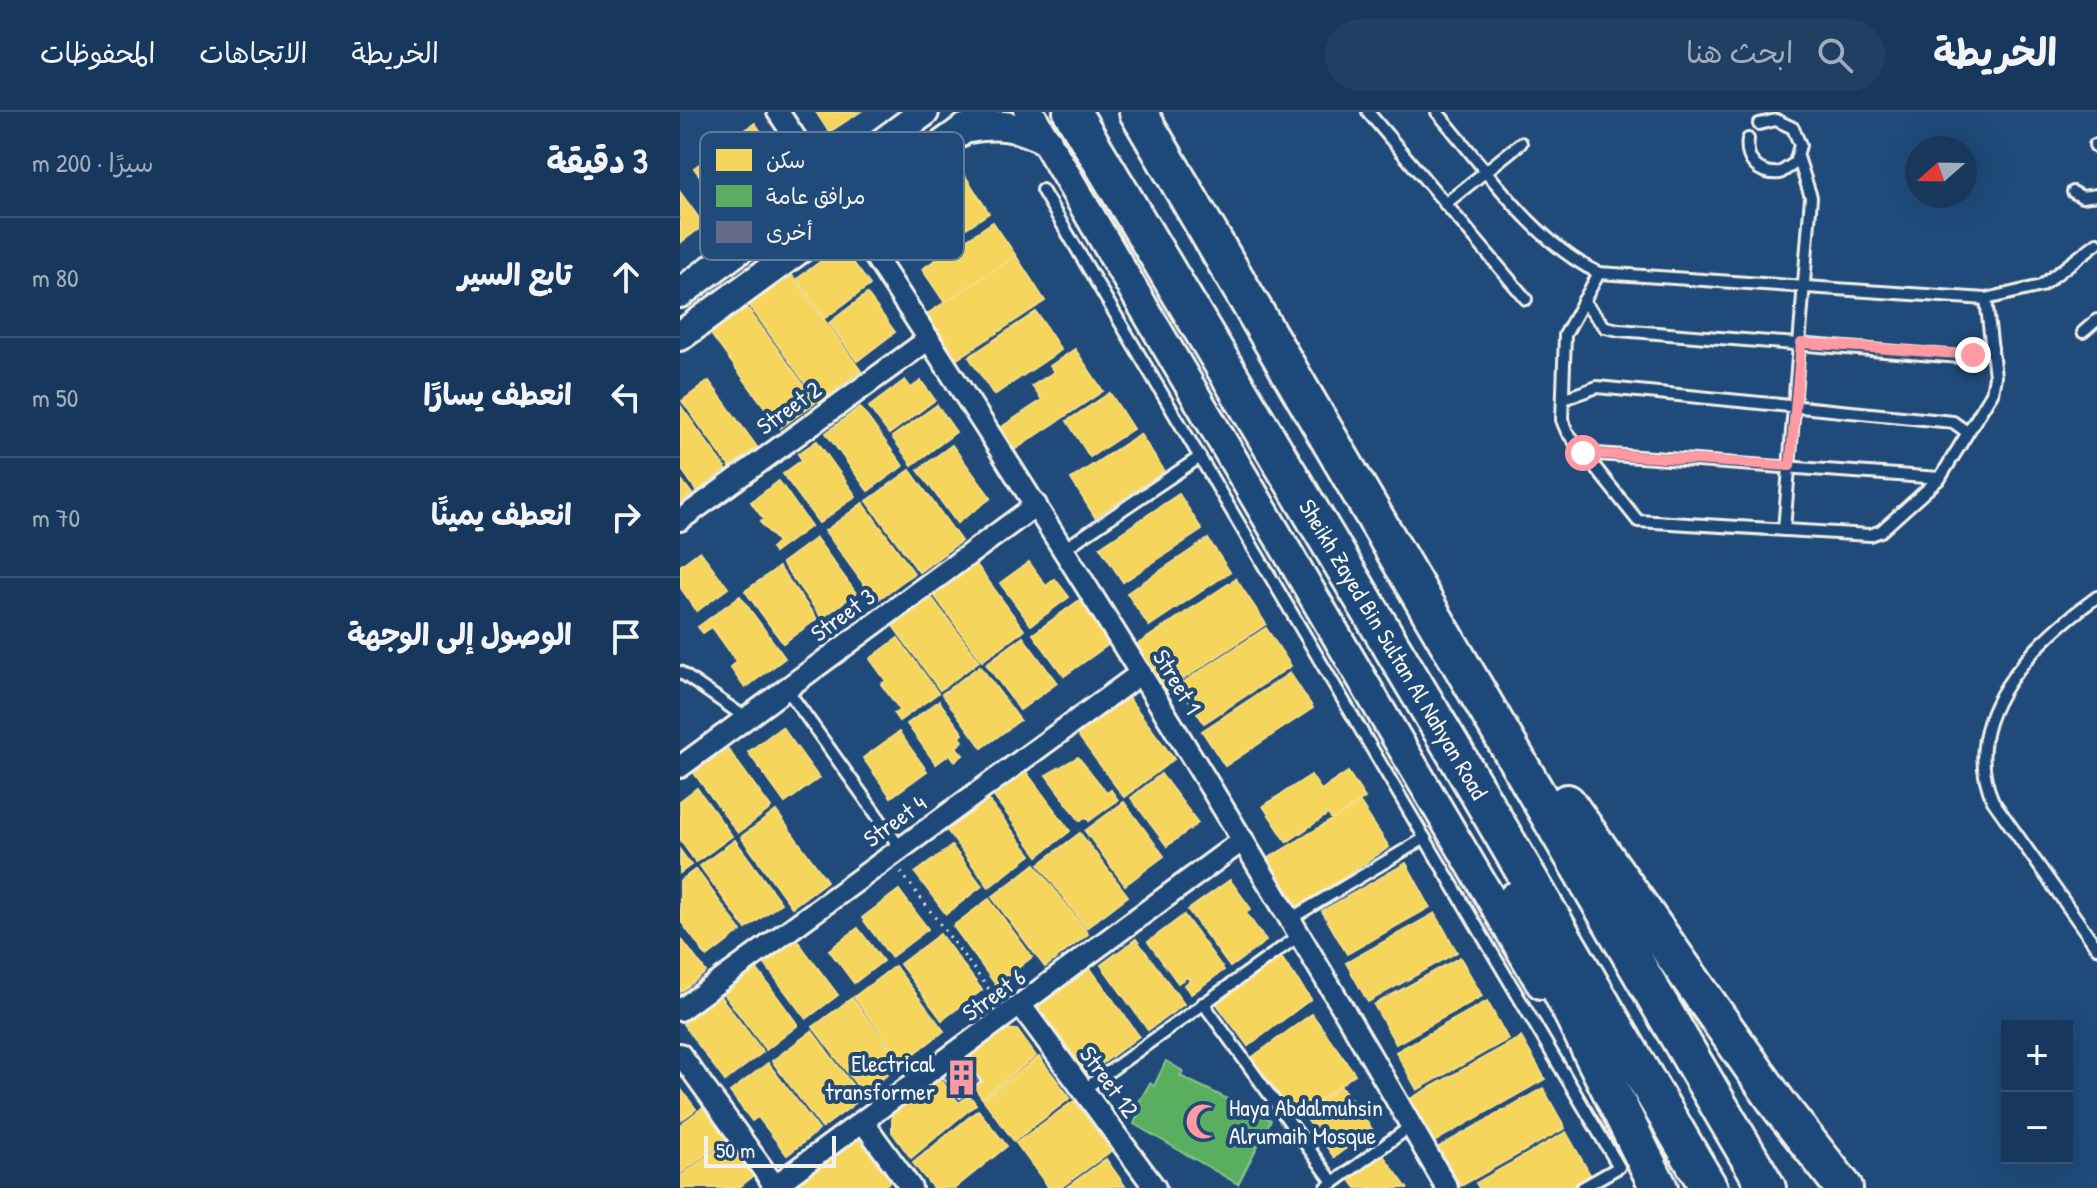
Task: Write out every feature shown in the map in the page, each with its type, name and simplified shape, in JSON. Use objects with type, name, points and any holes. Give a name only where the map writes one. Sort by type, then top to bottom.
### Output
[{"type":"highway","name":"Sheikh Zayed Bin Sultan Al Nahyan Road","points":[[1072,112],[1454,751],[1709,1188]]},
{"type":"highway","name":"Sheikh Zayed Bin Sultan Al Nahyan Road","points":[[1138,112],[1767,1188]]},
{"type":"highway","points":[[1459,657],[1640,903],[1781,1108],[1844,1188]]},
{"type":"highway","points":[[1454,751],[1475,817],[1655,1179]]},
{"type":"main road","points":[[897,132],[924,112]]},
{"type":"main road","points":[[1029,112],[1655,1179]]},
{"type":"main road","points":[[966,120],[1022,127],[1048,141]]},
{"type":"main road","points":[[680,293],[725,260]]},
{"type":"main road","points":[[680,336],[784,260]]},
{"type":"street","points":[[778,112],[791,132]]},
{"type":"street","name":"Street 1","points":[[877,260],[1141,673],[1295,927],[1447,1188]]},
{"type":"street","name":"Street 2","points":[[680,520],[929,339]]},
{"type":"street","name":"Street 3","points":[[680,767],[1036,505]]},
{"type":"street","name":"Street 4","points":[[680,1010],[1141,673]]},
{"type":"street","name":"Street 6","points":[[774,1187],[1015,1012],[1243,840]]},
{"type":"street","name":"Street 12","points":[[1015,1012],[1083,1090],[1155,1188]]},
{"type":"street","points":[[680,1054],[774,1187]]},
{"type":"street","points":[[863,1122],[911,1188]]},
{"type":"lane","points":[[1368,112],[1526,299]]},
{"type":"lane","points":[[1437,112],[1550,241],[1572,259],[1599,273],[1986,299],[2041,286],[2097,243]]},
{"type":"lane","points":[[1759,124],[1776,120],[1793,128],[1800,145],[1798,157],[1811,197],[1784,530]]},
{"type":"lane","points":[[1748,139],[1752,163],[1767,173],[1785,171],[1798,157]]},
{"type":"lane","points":[[1445,204],[1521,143]]},
{"type":"lane","points":[[1042,190],[1619,1167],[1582,1188]]},
{"type":"lane","points":[[2073,192],[2082,197],[2097,195]]},
{"type":"lane","points":[[1599,273],[1565,335],[1562,420],[1583,453],[1638,521],[1870,535],[1881,531],[1940,478],[1992,393],[1995,376],[1986,299]]},
{"type":"lane","points":[[1583,301],[1605,327],[1619,330],[1960,357],[1992,348]]},
{"type":"lane","points":[[2083,332],[2097,320]]},
{"type":"lane","points":[[1563,399],[1597,387],[1953,422],[1967,432]]},
{"type":"lane","points":[[1583,453],[1940,478]]},
{"type":"lane","points":[[1064,549],[1200,457]]},
{"type":"lane","points":[[2097,597],[2039,647],[2010,682],[1988,720],[1981,753],[1982,770],[1993,801],[2097,948]]},
{"type":"lane","points":[[680,672],[746,718]]},
{"type":"lane","points":[[786,688],[895,853]]},
{"type":"lane","points":[[1083,1090],[1203,1003],[1295,927],[1425,838]]},
{"type":"lane","points":[[1203,1003],[1330,1185],[1411,1126]]},
{"type":"path","points":[[895,853],[1015,1012]]},
{"type":"building: سكن","points":[[816,112],[860,112],[829,132]]},
{"type":"building: سكن","points":[[755,123],[761,132],[743,132]]},
{"type":"building: سكن","points":[[964,174],[989,213],[964,229]]},
{"type":"building: سكن","points":[[680,192],[700,220],[700,228],[680,243]]},
{"type":"building: سكن","points":[[993,222],[1016,256],[945,303],[922,269],[936,260],[964,260],[964,241]]},
{"type":"building: سكن","points":[[1016,256],[1045,301],[957,359],[927,314]]},
{"type":"building: سكن","points":[[822,260],[851,260],[870,285],[825,318],[797,279]]},
{"type":"building: سكن","points":[[784,264],[861,371],[819,402],[742,295]]},
{"type":"building: سكن","points":[[867,294],[895,332],[857,361],[829,323]]},
{"type":"building: سكن","points":[[746,306],[816,402],[780,428],[710,333]]},
{"type":"building: سكن","points":[[1036,312],[1061,350],[994,395],[969,357]]},
{"type":"building: سكن","points":[[1075,349],[1103,391],[1014,450],[1000,428],[1042,400],[1032,386],[1054,372],[1050,366]]},
{"type":"building: سكن","points":[[905,380],[911,388],[921,381],[935,400],[889,434],[869,407]]},
{"type":"building: سكن","points":[[709,381],[757,447],[730,467],[682,401]]},
{"type":"building: سكن","points":[[1110,393],[1133,429],[1090,457],[1067,421]]},
{"type":"building: سكن","points":[[680,405],[726,469],[697,491],[680,467]]},
{"type":"building: سكن","points":[[937,405],[956,432],[912,465],[892,437]]},
{"type":"building: سكن","points":[[860,407],[903,466],[868,491],[826,433]]},
{"type":"building: سكن","points":[[1140,434],[1164,471],[1095,517],[1071,479]]},
{"type":"building: سكن","points":[[817,441],[856,496],[819,523],[783,474],[802,460],[798,454]]},
{"type":"building: سكن","points":[[952,445],[991,498],[957,523],[918,470]]},
{"type":"building: سكن","points":[[910,470],[961,541],[919,572],[867,501]]},
{"type":"building: سكن","points":[[680,478],[692,494],[680,503]]},
{"type":"building: سكن","points":[[779,481],[811,526],[774,553],[771,548],[778,542],[760,522],[764,520],[751,502]]},
{"type":"building: سكن","points":[[1179,494],[1202,530],[1123,582],[1100,547]]},
{"type":"building: سكن","points":[[863,503],[914,573],[876,601],[825,531]]},
{"type":"building: سكن","points":[[816,538],[856,593],[822,618],[782,563]]},
{"type":"building: سكن","points":[[1208,539],[1230,572],[1149,626],[1127,593]]},
{"type":"building: سكن","points":[[700,551],[728,588],[697,611],[680,587],[680,566]]},
{"type":"building: سكن","points":[[971,557],[1024,630],[982,661],[929,588]]},
{"type":"building: سكن","points":[[1029,562],[1046,586],[1055,579],[1069,597],[1031,625],[1000,583]]},
{"type":"building: سكن","points":[[779,567],[817,619],[783,643],[745,591]]},
{"type":"building: سكن","points":[[1236,579],[1266,624],[1165,691],[1135,646]]},
{"type":"building: سكن","points":[[740,596],[785,658],[745,688],[730,667],[737,662],[712,627],[703,633],[698,627]]},
{"type":"building: سكن","points":[[932,598],[979,661],[940,690],[893,626]]},
{"type":"building: سكن","points":[[1081,599],[1112,642],[1064,676],[1033,634]]},
{"type":"building: سكن","points":[[1266,628],[1291,666],[1204,723],[1179,685]]},
{"type":"building: سكن","points":[[1023,637],[1057,683],[1020,710],[986,664]]},
{"type":"building: سكن","points":[[898,638],[938,693],[899,721],[894,714],[900,710],[881,684],[886,681],[870,659]]},
{"type":"building: سكن","points":[[980,666],[1020,720],[982,748],[942,694]]},
{"type":"building: سكن","points":[[1290,673],[1313,708],[1225,766],[1202,731]]},
{"type":"building: سكن","points":[[1127,696],[1174,759],[1124,797],[1077,734]]},
{"type":"building: سكن","points":[[939,701],[963,734],[960,737],[963,741],[956,747],[963,755],[955,761],[950,754],[936,764],[907,724]]},
{"type":"building: سكن","points":[[782,727],[819,778],[785,803],[748,752]]},
{"type":"building: سكن","points":[[899,732],[927,771],[891,797],[863,758]]},
{"type":"building: سكن","points":[[728,749],[771,808],[738,833],[694,773]]},
{"type":"building: سكن","points":[[1078,757],[1107,793],[1111,790],[1118,800],[1089,821],[1086,817],[1080,821],[1046,775]]},
{"type":"building: سكن","points":[[1024,769],[1070,831],[1038,856],[992,794]]},
{"type":"building: سكن","points":[[1348,772],[1365,798],[1332,820],[1328,814],[1287,842],[1263,806],[1311,775],[1321,790]]},
{"type":"building: سكن","points":[[1161,774],[1198,823],[1167,846],[1131,798]]},
{"type":"building: سكن","points":[[697,788],[732,836],[696,862],[680,840],[680,801]]},
{"type":"building: سكن","points":[[987,798],[1031,855],[989,887],[946,829]]},
{"type":"building: سكن","points":[[1124,802],[1164,856],[1125,885],[1085,831]]},
{"type":"building: سكن","points":[[1360,803],[1389,847],[1299,907],[1267,859]]},
{"type":"building: سكن","points":[[776,811],[827,881],[792,907],[741,837]]},
{"type":"building: سكن","points":[[1080,833],[1128,896],[1086,928],[1039,864]]},
{"type":"building: سكن","points":[[735,840],[781,903],[746,929],[700,866]]},
{"type":"building: سكن","points":[[952,846],[982,886],[946,914],[915,873]]},
{"type":"building: سكن","points":[[680,850],[691,865],[680,873]]},
{"type":"building: سكن","points":[[1406,863],[1430,907],[1347,954],[1322,911]]},
{"type":"building: سكن","points":[[1035,864],[1088,934],[1045,967],[992,897]]},
{"type":"building: سكن","points":[[696,869],[741,931],[707,957],[680,920],[680,881]]},
{"type":"building: سكن","points":[[1230,880],[1251,909],[1246,913],[1266,941],[1230,967],[1188,910]]},
{"type":"building: سكن","points":[[899,890],[928,929],[891,957],[862,918]]},
{"type":"building: سكن","points":[[989,899],[1032,957],[996,985],[953,926]]},
{"type":"building: سكن","points":[[1435,913],[1457,952],[1368,1002],[1346,963]]},
{"type":"building: سكن","points":[[1184,915],[1224,970],[1191,994],[1184,985],[1190,981],[1187,977],[1178,983],[1148,942]]},
{"type":"building: سكن","points":[[858,928],[883,961],[854,983],[829,950]]},
{"type":"building: سكن","points":[[940,934],[982,990],[942,1020],[900,964]]},
{"type":"building: سكن","points":[[680,937],[706,972],[680,992]]},
{"type":"building: سكن","points":[[796,939],[838,995],[806,1019],[764,963]]},
{"type":"building: سكن","points":[[1136,939],[1184,1004],[1148,1030],[1101,965]]},
{"type":"building: سكن","points":[[1278,953],[1311,999],[1248,1046],[1214,1000]]},
{"type":"building: سكن","points":[[1460,957],[1482,996],[1396,1044],[1374,1005]]},
{"type":"building: سكن","points":[[895,966],[944,1031],[903,1062],[854,997]]},
{"type":"building: سكن","points":[[1090,968],[1139,1036],[1088,1074],[1038,1006]]},
{"type":"building: سكن","points":[[757,969],[798,1025],[766,1050],[724,994]]},
{"type":"building: سكن","points":[[720,996],[763,1052],[725,1081],[683,1024]]},
{"type":"building: سكن","points":[[852,998],[902,1064],[863,1093],[813,1027]]},
{"type":"building: سكن","points":[[1487,1001],[1508,1039],[1417,1090],[1396,1052]]},
{"type":"building: سكن","points":[[1312,1014],[1355,1074],[1295,1118],[1251,1058]]},
{"type":"building: سكن","points":[[1001,1029],[1017,1030],[1036,1056],[982,1098],[975,1088],[983,1082],[965,1056]]},
{"type":"building: سكن","points":[[812,1031],[862,1098],[822,1128],[772,1061]]},
{"type":"building: سكن","points":[[1521,1037],[1545,1079],[1434,1142],[1410,1099]]},
{"type":"building: سكن","points":[[1039,1057],[1070,1098],[1014,1141],[983,1099]]},
{"type":"building: سكن","points":[[768,1063],[819,1130],[787,1155],[758,1117],[752,1121],[730,1092]]},
{"type":"building: سكن","points":[[939,1077],[959,1103],[969,1095],[976,1104],[911,1158],[892,1132],[892,1111]]},
{"type":"building: سكن","points":[[1341,1086],[1372,1129],[1334,1157],[1303,1114]]},
{"type":"building: سكن","points":[[680,1088],[696,1109],[680,1121]]},
{"type":"building: سكن","points":[[1543,1088],[1565,1128],[1461,1186],[1439,1147]]},
{"type":"building: سكن","points":[[1074,1101],[1111,1151],[1060,1188],[1049,1188],[1016,1143]]},
{"type":"building: سكن","points":[[705,1106],[729,1137],[680,1174],[680,1125]]},
{"type":"building: سكن","points":[[978,1110],[1007,1146],[955,1188],[933,1188],[913,1163]]},
{"type":"building: سكن","points":[[1566,1132],[1591,1176],[1569,1188],[1479,1188],[1476,1183]]},
{"type":"building: سكن","points":[[857,1137],[891,1181],[881,1188],[790,1188]]},
{"type":"building: سكن","points":[[730,1139],[756,1174],[738,1188],[680,1188],[680,1177]]},
{"type":"building: سكن","points":[[1380,1151],[1407,1188],[1356,1188],[1347,1176]]},
{"type":"building: سكن","points":[[1106,1159],[1125,1186],[1066,1188]]},
{"type":"building: مرافق عامة","name":"Haya Abdalmuhsin Alrumaih Mosque","points":[[1166,1061],[1183,1071],[1180,1076],[1271,1120],[1238,1184],[1134,1124],[1138,1114],[1133,1112],[1150,1083],[1154,1086]]},
{"type":"building: أخرى","name":"Electrical transformer","points":[[962,1058],[981,1081],[960,1098],[941,1075]]},
{"type":"place","name":"Electrical transformer","points":[[961,1078]]},
{"type":"place","name":"Haya Abdalmuhsin Alrumaih Mosque","points":[[1203,1122]]},
{"type":"route","points":[[1583,453],[1790,466],[1801,343],[1960,357],[1973,355]]}]
